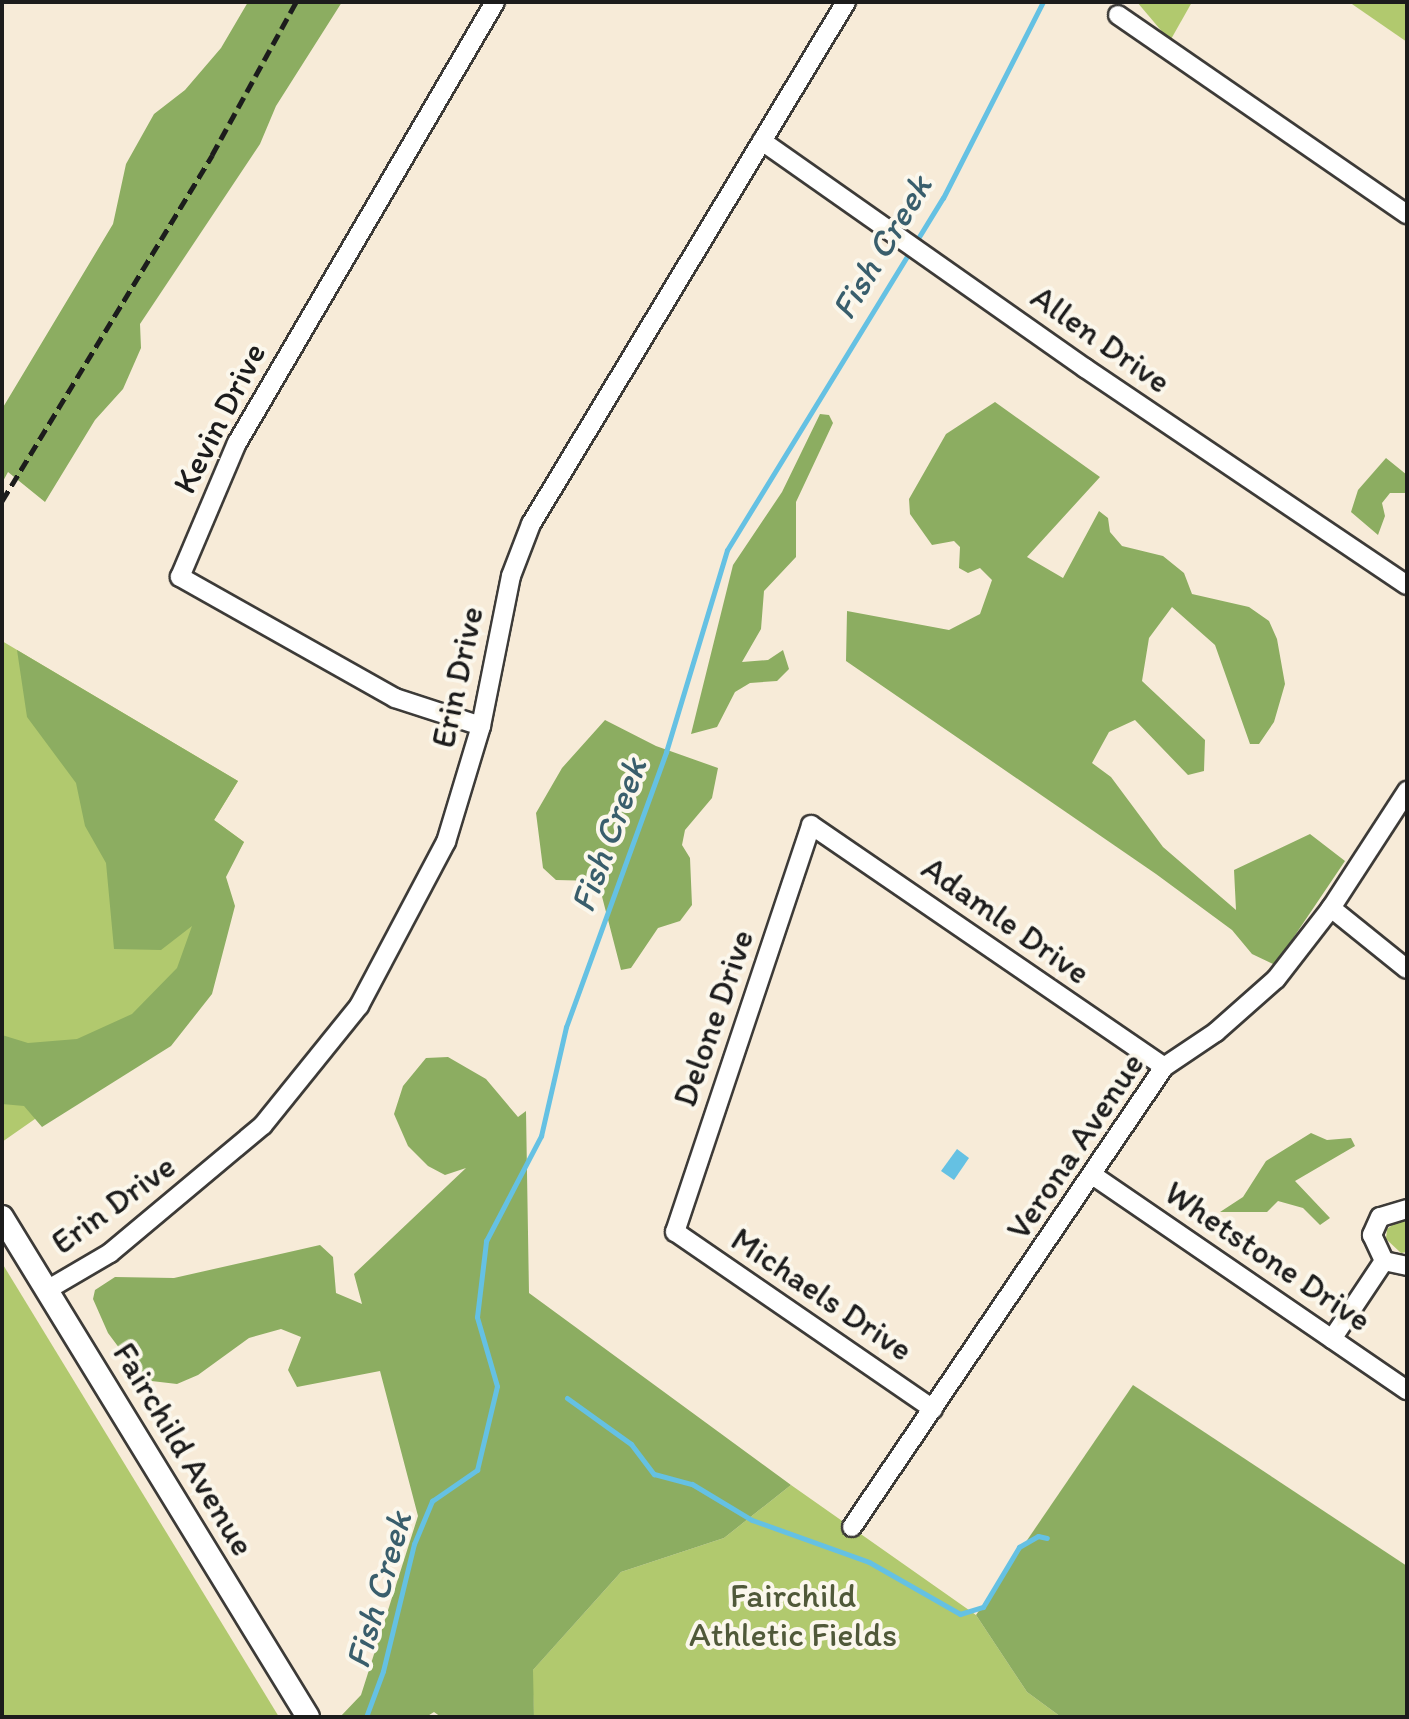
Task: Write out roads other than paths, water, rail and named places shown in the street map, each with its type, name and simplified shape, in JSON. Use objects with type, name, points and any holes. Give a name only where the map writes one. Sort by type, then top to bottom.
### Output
[{"type":"main road","name":"Fairchild Avenue","points":[[2,1217],[308,1717]]},
{"type":"street","name":"Kevin Drive","points":[[481,726],[395,698],[180,577],[237,443],[495,2]]},
{"type":"street","name":"Erin Drive","points":[[47,1290],[110,1253],[180,1198],[263,1125],[329,1045],[379,974],[436,864],[481,726],[507,594],[531,524],[846,2]]},
{"type":"street","points":[[1118,15],[1407,214]]},
{"type":"street","name":"Allen Drive","points":[[762,141],[1407,585]]},
{"type":"street","name":"Verona Avenue","points":[[852,1527],[1094,1176],[1164,1067],[1216,1032],[1276,979],[1331,908],[1407,791]]},
{"type":"street","name":"Adamle Drive","points":[[811,825],[1164,1067]]},
{"type":"street","name":"Delone Drive","points":[[675,1232],[811,825]]},
{"type":"street","points":[[1331,908],[1407,969]]},
{"type":"street","name":"Whetstone Drive","points":[[1094,1176],[1407,1390]]},
{"type":"street","points":[[1407,1209],[1389,1211],[1375,1225],[1373,1245],[1384,1261],[1407,1266]]},
{"type":"street","name":"Michaels Drive","points":[[675,1232],[933,1409]]},
{"type":"street","points":[[1332,1339],[1384,1261]]},
{"type":"water","points":[[957,1149],[969,1158],[954,1180],[941,1171]]},
{"type":"waterway","name":"Fish Creek","points":[[366,1717],[383,1671],[414,1544],[432,1501],[477,1470],[497,1386],[477,1317],[486,1241],[541,1136],[566,1027],[666,752],[727,550],[943,198],[1043,2]]},
{"type":"waterway","points":[[567,1398],[631,1444],[654,1474],[692,1484],[752,1520],[869,1562],[960,1614],[983,1607],[1019,1547],[1038,1536],[1047,1538]]},
{"type":"railway","points":[[2,501],[212,155],[296,2]]},
{"type":"park label","name":"Fairchild Athletic Fields","points":[[793,1614]]}]
